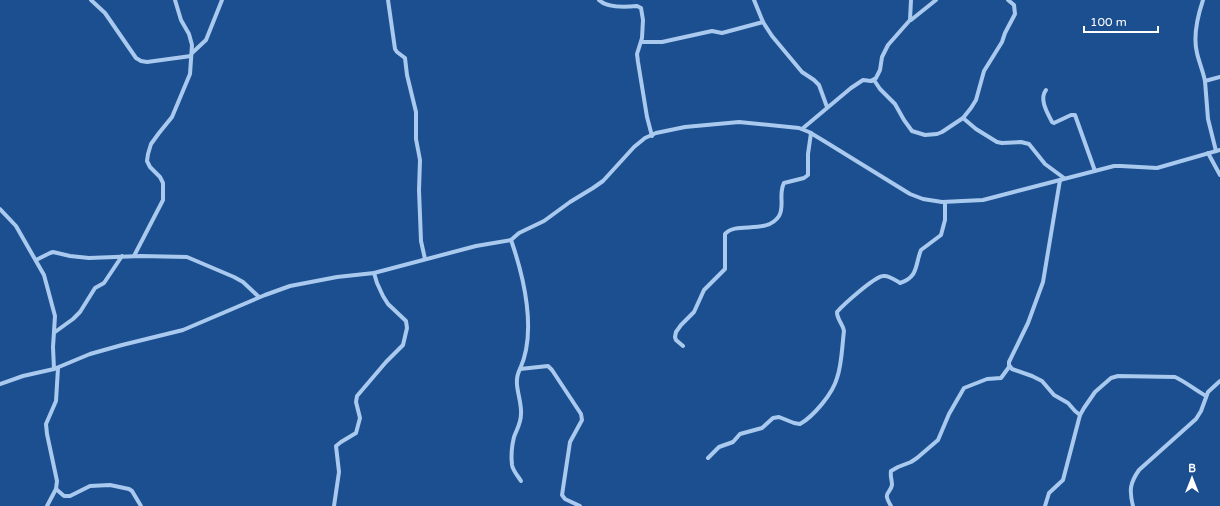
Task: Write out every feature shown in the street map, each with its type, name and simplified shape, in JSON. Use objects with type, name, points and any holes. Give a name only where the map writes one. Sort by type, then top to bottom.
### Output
[{"type":"street","points":[[91,0],[105,13],[136,58],[141,61],[148,62],[192,55],[206,40],[222,0]]},
{"type":"street","points":[[134,256],[163,200],[163,183],[147,161],[151,144],[172,117],[190,74],[192,45],[189,34],[181,20],[175,0]]},
{"type":"street","points":[[388,0],[395,49],[405,58],[407,75],[416,112],[416,139],[420,160],[419,190],[421,234],[425,260]]},
{"type":"street","points":[[599,0],[610,5],[637,6],[641,8],[643,20],[642,42],[639,45],[637,54],[647,116],[652,136]]},
{"type":"street","points":[[754,0],[763,22],[772,36],[798,68],[819,85],[827,107]]},
{"type":"street","points":[[910,20],[911,0]]},
{"type":"street","points":[[871,81],[879,74],[882,57],[888,45],[910,20],[936,0]]},
{"type":"street","points":[[802,129],[827,107],[863,80],[874,80],[880,89],[895,104],[912,131],[925,135],[937,134],[963,118],[976,100],[984,71],[1002,42],[1015,14],[1014,5],[1008,0]]},
{"type":"street","points":[[0,384],[23,376],[56,368],[90,354],[116,346],[183,330],[259,297],[298,284],[336,277],[374,273],[476,246],[511,240],[519,233],[544,221],[570,202],[604,181],[634,147],[645,138],[656,133],[685,127],[739,122],[802,129],[811,133],[910,194],[923,199],[945,202],[983,200],[1062,179],[1121,166],[1157,168],[1218,150],[1208,118],[1205,80],[1195,44],[1198,25],[1197,19],[1203,0]]},
{"type":"street","points":[[642,42],[662,42],[712,31],[722,33],[763,22]]},
{"type":"street","points":[[1205,80],[1220,77]]},
{"type":"street","points":[[1046,90],[1043,95],[1043,100],[1052,122],[1070,115],[1075,115],[1095,171]]},
{"type":"street","points":[[963,118],[976,129],[997,142],[1022,142],[1029,144],[1045,164],[1062,179]]},
{"type":"street","points":[[683,346],[676,340],[676,332],[694,312],[704,290],[725,269],[725,234],[730,230],[769,225],[777,219],[782,210],[781,194],[783,185],[786,182],[804,178],[808,175],[808,154],[811,133]]},
{"type":"street","points":[[1208,153],[1220,175]]},
{"type":"street","points":[[891,506],[887,497],[887,492],[892,486],[891,471],[913,461],[938,440],[949,414],[964,388],[987,379],[1001,378],[1009,367],[1009,362],[1028,323],[1042,282],[1062,179]]},
{"type":"street","points":[[708,458],[718,447],[733,442],[740,434],[762,428],[773,418],[779,416],[794,423],[800,424],[811,417],[828,396],[838,376],[844,331],[837,318],[837,312],[848,301],[876,279],[883,276],[888,276],[900,283],[908,279],[916,270],[921,250],[941,235],[945,220],[945,202]]},
{"type":"street","points":[[0,209],[16,226],[44,274],[55,316],[53,347],[56,368],[56,401],[46,424],[57,478],[56,489],[46,506]]},
{"type":"street","points":[[511,240],[520,268],[527,302],[528,334],[526,347],[517,374],[517,393],[521,415],[514,439],[512,464],[521,481]]},
{"type":"street","points":[[36,260],[53,252],[89,258],[134,256],[191,258],[243,282],[259,297]]},
{"type":"street","points":[[54,332],[73,319],[80,312],[95,288],[104,283],[122,256]]},
{"type":"street","points":[[334,506],[339,472],[336,446],[356,433],[360,418],[356,402],[357,396],[386,362],[403,345],[407,328],[406,321],[388,304],[383,296],[374,273]]},
{"type":"street","points":[[520,368],[548,366],[581,414],[582,420],[570,442],[562,494],[565,499],[580,506]]},
{"type":"street","points":[[1009,367],[1042,381],[1054,396],[1068,403],[1080,416]]},
{"type":"street","points":[[1045,506],[1049,494],[1064,480],[1080,416],[1095,392],[1112,378],[1118,376],[1175,377],[1206,396]]},
{"type":"street","points":[[1133,506],[1130,489],[1134,476],[1196,419],[1201,411],[1206,396],[1220,381]]},
{"type":"street","points":[[56,489],[64,496],[70,496],[90,486],[110,485],[132,491],[141,506]]}]
